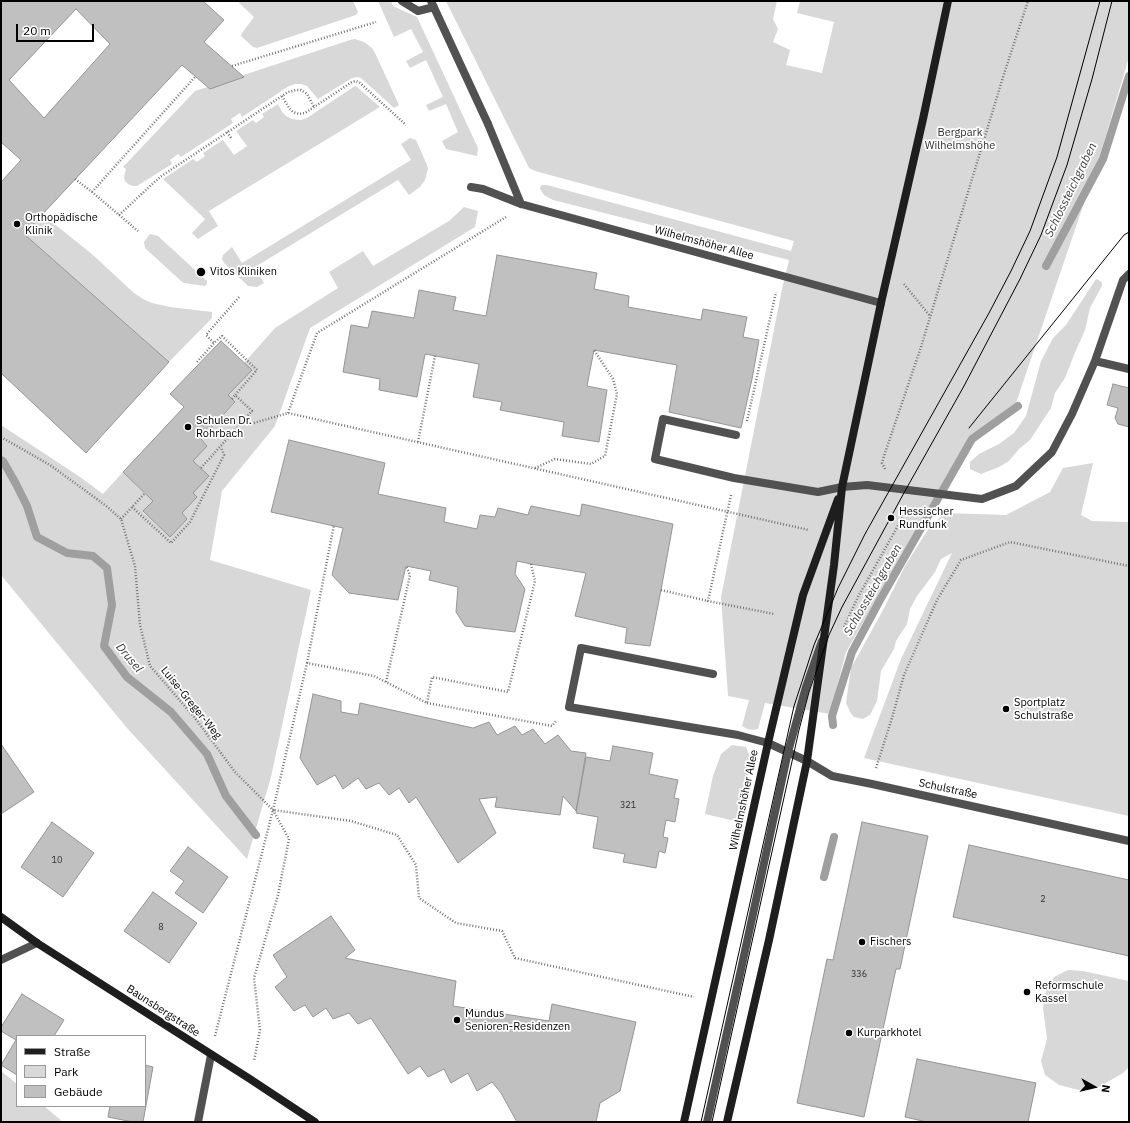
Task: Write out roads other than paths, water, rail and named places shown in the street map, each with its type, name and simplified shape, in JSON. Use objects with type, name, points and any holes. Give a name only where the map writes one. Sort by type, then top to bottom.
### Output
[{"type":"main road","name":"Wilhelmshöher Allee","points":[[727,1122],[807,761],[834,565],[842,487],[948,1]]},
{"type":"main road","name":"Wilhelmshöher Allee","points":[[684,1122],[768,743],[803,595],[842,487]]},
{"type":"main road","name":"Baunsbergstraße","points":[[1,917],[37,943],[315,1122]]},
{"type":"street","points":[[402,1],[418,11],[432,4],[488,124],[521,204]]},
{"type":"street","name":"Wilhelmshöher Allee","points":[[471,188],[483,189],[521,204],[881,303]]},
{"type":"street","points":[[736,435],[663,419],[655,459],[734,478],[818,492],[842,487],[867,485],[982,499],[1016,486],[1052,452],[1072,414],[1094,361],[1123,280],[1129,274]]},
{"type":"street","points":[[1094,361],[1129,369]]},
{"type":"street","points":[[707,1122],[788,752],[806,686],[825,630]]},
{"type":"street","name":"Schulstraße","points":[[714,674],[581,648],[569,707],[738,735],[768,743],[807,761],[832,776],[1129,841]]},
{"type":"street","points":[[1,960],[37,943]]},
{"type":"street","points":[[198,1122],[211,1055]]},
{"type":"waterway","name":"Schlossteichgraben","points":[[1046,266],[1103,159],[1129,76]]},
{"type":"waterway","name":"Schlossteichgraben","points":[[833,725],[832,716],[852,652],[972,439],[1018,406]]},
{"type":"waterway","name":"Drusel","points":[[1,460],[3,461],[27,506],[37,537],[67,553],[93,556],[107,568],[112,605],[104,646],[127,677],[171,712],[207,754],[226,796],[256,835]]},
{"type":"waterway","points":[[824,877],[834,837]]},
{"type":"tram line","points":[[701,1122],[794,706],[814,645],[838,588],[865,534],[989,313],[1030,231],[1057,157],[1100,1]]},
{"type":"tram line","points":[[712,1122],[799,730],[809,692],[829,635],[842,607],[964,386],[1020,279],[1041,235],[1067,165],[1092,79],[1112,1]]},
{"type":"tram line","points":[[969,428],[1124,235],[1129,232]]},
{"type":"place","name":"Orthopädische Klinik","points":[[17,224]]},
{"type":"place","name":"Vitos Kliniken","points":[[201,272]]},
{"type":"place","name":"Schulen Dr. Rohrbach","points":[[188,427]]},
{"type":"place","name":"Hessischer Rundfunk","points":[[891,518]]},
{"type":"place","name":"Sportplatz Schulstraße","points":[[1006,709]]},
{"type":"place","name":"Fischers","points":[[862,942]]},
{"type":"place","name":"Reformschule Kassel","points":[[1027,992]]},
{"type":"place","name":"Mundus Senioren-Residenzen","points":[[457,1020]]},
{"type":"place","name":"Kurparkhotel","points":[[849,1033]]},
{"type":"park label","name":"Bergpark Wilhelmshöhe","points":[[960,139]]}]
